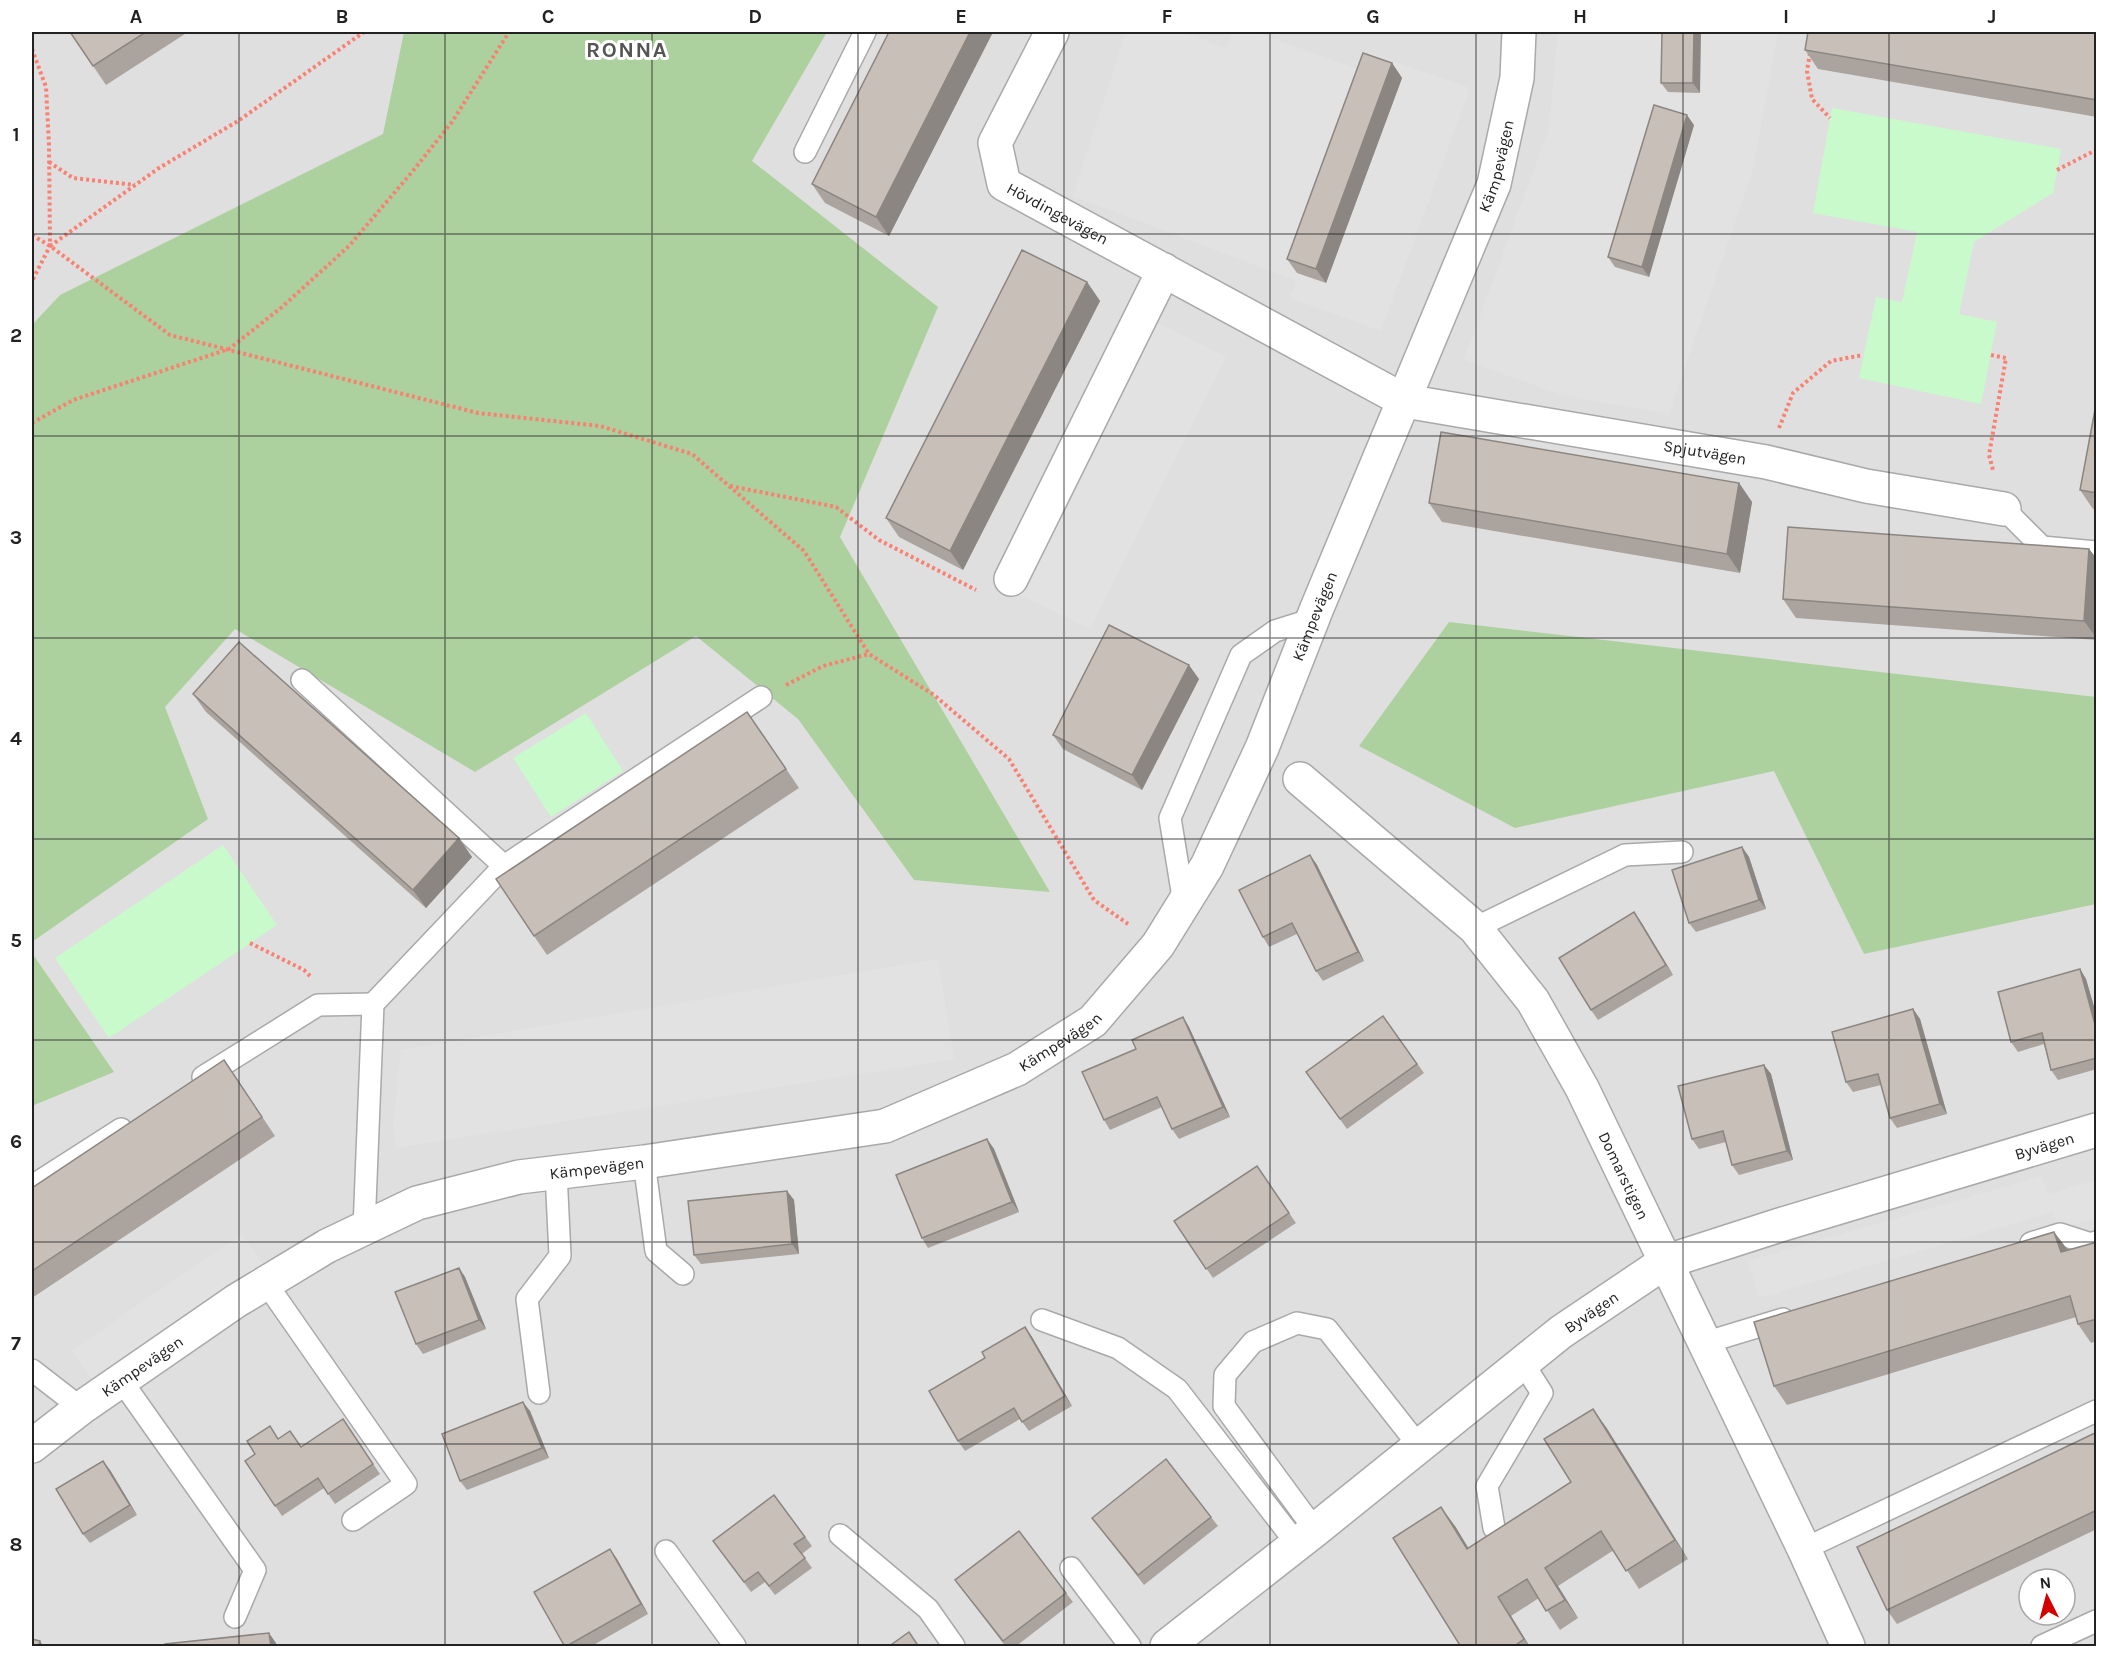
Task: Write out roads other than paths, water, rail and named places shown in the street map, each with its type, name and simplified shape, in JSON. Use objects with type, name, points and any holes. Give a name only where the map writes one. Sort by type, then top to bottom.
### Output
[{"type":"street","name":"Hövdingevägen","points":[[1052,32],[995,142],[1004,184],[1405,401]]},
{"type":"street","name":"Kämpevägen","points":[[32,1446],[81,1408],[266,1283],[327,1246],[417,1203],[519,1177],[644,1162],[885,1126],[1017,1069],[1093,1021],[1158,945],[1207,866],[1262,748],[1312,619],[1494,184],[1517,78],[1519,32]]},
{"type":"street","points":[[1011,579],[1164,270]]},
{"type":"street","name":"Spjutvägen","points":[[1405,401],[1766,462],[1866,486],[2004,509]]},
{"type":"street","name":"Domarstigen","points":[[1300,779],[1475,928],[1533,1001],[1582,1088],[1804,1549],[1848,1647]]},
{"type":"street","name":"Byvägen","points":[[1167,1647],[1561,1332],[1665,1262],[1783,1224],[2097,1130]]},
{"type":"lane","points":[[805,152],[866,32]]},
{"type":"lane","points":[[2004,509],[2042,547],[2097,552]]},
{"type":"lane","points":[[1184,903],[1170,818],[1241,655],[1275,631],[1312,619]]},
{"type":"lane","points":[[302,680],[504,866]]},
{"type":"lane","points":[[364,1229],[374,1004],[504,866],[761,697]]},
{"type":"lane","points":[[1475,928],[1625,855],[1682,852]]},
{"type":"lane","points":[[189,1086],[318,1005],[374,1004]]},
{"type":"lane","points":[[32,1186],[140,1117]]},
{"type":"lane","points":[[644,1162],[656,1251],[683,1274]]},
{"type":"lane","points":[[539,1393],[527,1299],[560,1256],[556,1172]]},
{"type":"lane","points":[[2016,1248],[2060,1234],[2091,1244],[2097,1242]]},
{"type":"lane","points":[[266,1283],[406,1484],[353,1520]]},
{"type":"lane","points":[[1704,1343],[1804,1312]]},
{"type":"lane","points":[[1042,1320],[1118,1348],[1178,1389],[1306,1537]]},
{"type":"lane","points":[[1306,1537],[1224,1406],[1225,1375],[1253,1342],[1297,1323],[1327,1329],[1419,1446]]},
{"type":"lane","points":[[1494,1528],[1487,1486],[1542,1394],[1522,1363]]},
{"type":"lane","points":[[32,1370],[81,1408]]},
{"type":"lane","points":[[122,1380],[255,1570],[235,1617]]},
{"type":"lane","points":[[1804,1549],[2097,1411]]},
{"type":"lane","points":[[840,1535],[928,1609],[954,1647]]},
{"type":"lane","points":[[666,1551],[735,1647]]},
{"type":"lane","points":[[1071,1568],[1130,1647]]},
{"type":"lane","points":[[2042,1647],[2097,1621]]},
{"type":"district","name":"RONNA","points":[[627,50]]}]
